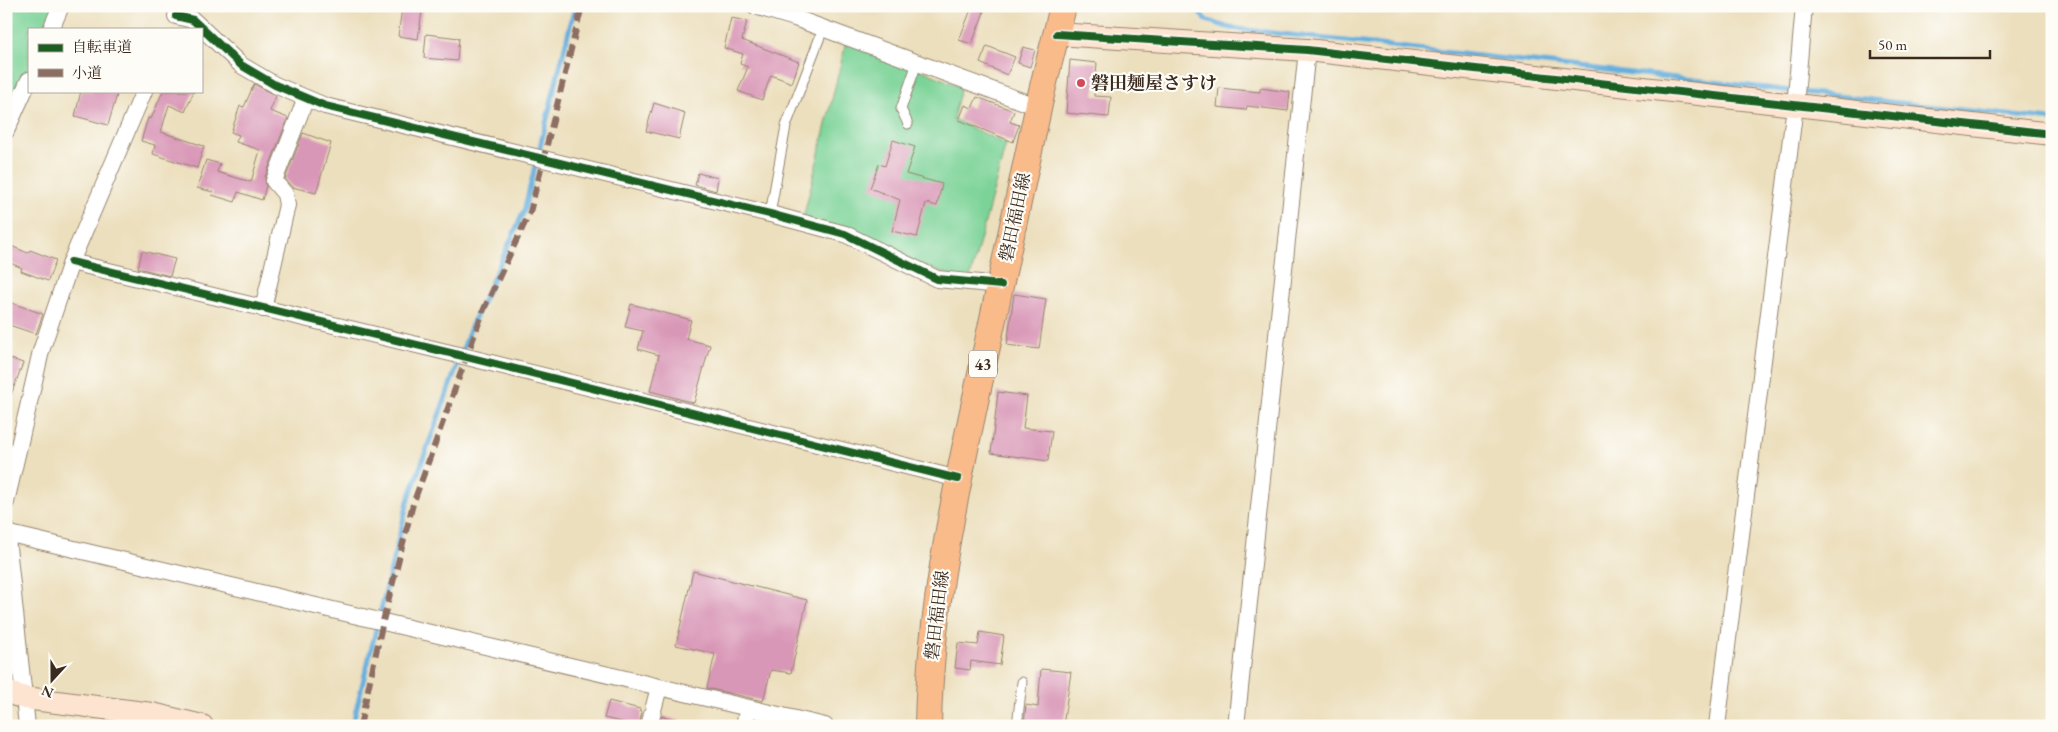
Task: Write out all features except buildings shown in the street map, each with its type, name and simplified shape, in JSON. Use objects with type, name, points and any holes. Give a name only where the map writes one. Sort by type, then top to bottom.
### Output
[{"type":"main road","name":"磐田福田線","points":[[928,726],[928,690],[937,606],[958,479],[1038,107],[1063,6]]},
{"type":"street","points":[[51,28],[60,6]]},
{"type":"street","points":[[755,6],[797,12],[823,29],[1038,107]]},
{"type":"street","points":[[1717,726],[1795,106],[1804,6]]},
{"type":"street","points":[[176,17],[193,20],[202,28]]},
{"type":"street","points":[[202,28],[241,65],[275,84],[325,106],[845,234],[937,279],[1001,284]]},
{"type":"street","points":[[1057,34],[1307,50],[2052,134]]},
{"type":"street","points":[[1236,726],[1307,50]]},
{"type":"street","points":[[6,131],[28,82]]},
{"type":"street","points":[[6,502],[41,351],[71,262],[144,92]]},
{"type":"street","points":[[263,309],[287,205],[285,194],[274,181],[306,98]]},
{"type":"street","points":[[71,262],[958,479]]},
{"type":"street","points":[[6,528],[16,695],[28,726]]},
{"type":"street","points":[[6,533],[825,726]]},
{"type":"street","points":[[649,726],[659,687]]},
{"type":"street","points":[[16,695],[152,714],[202,726]]},
{"type":"street","points":[[744,726],[748,708]]},
{"type":"lane","points":[[770,214],[786,126],[823,29]]},
{"type":"lane","points":[[908,124],[901,109],[917,63]]},
{"type":"lane","points":[[1017,726],[1022,682]]},
{"type":"green space","points":[[6,6],[60,6],[50,28],[28,28],[28,82],[6,137]]},
{"type":"green space","points":[[847,38],[961,87],[953,119],[1006,144],[969,282],[802,223]]},
{"type":"waterway","points":[[352,726],[408,501],[471,327],[524,211],[575,6]]},
{"type":"waterway","points":[[1193,6],[1206,20],[1230,28],[2052,120]]},
{"type":"marked path","points":[[360,726],[383,621],[413,504],[484,309],[530,212],[582,6]]},
{"type":"cycle path","points":[[176,16],[193,20],[202,28]]},
{"type":"cycle path","points":[[202,28],[241,65],[275,85],[325,106],[845,234],[937,279],[1001,285]]},
{"type":"cycle path","points":[[1057,34],[1307,50],[2052,134]]},
{"type":"cycle path","points":[[71,262],[467,357],[958,479]]},
{"type":"place","name":"磐田麺屋さすけ","points":[[1081,83]]}]
